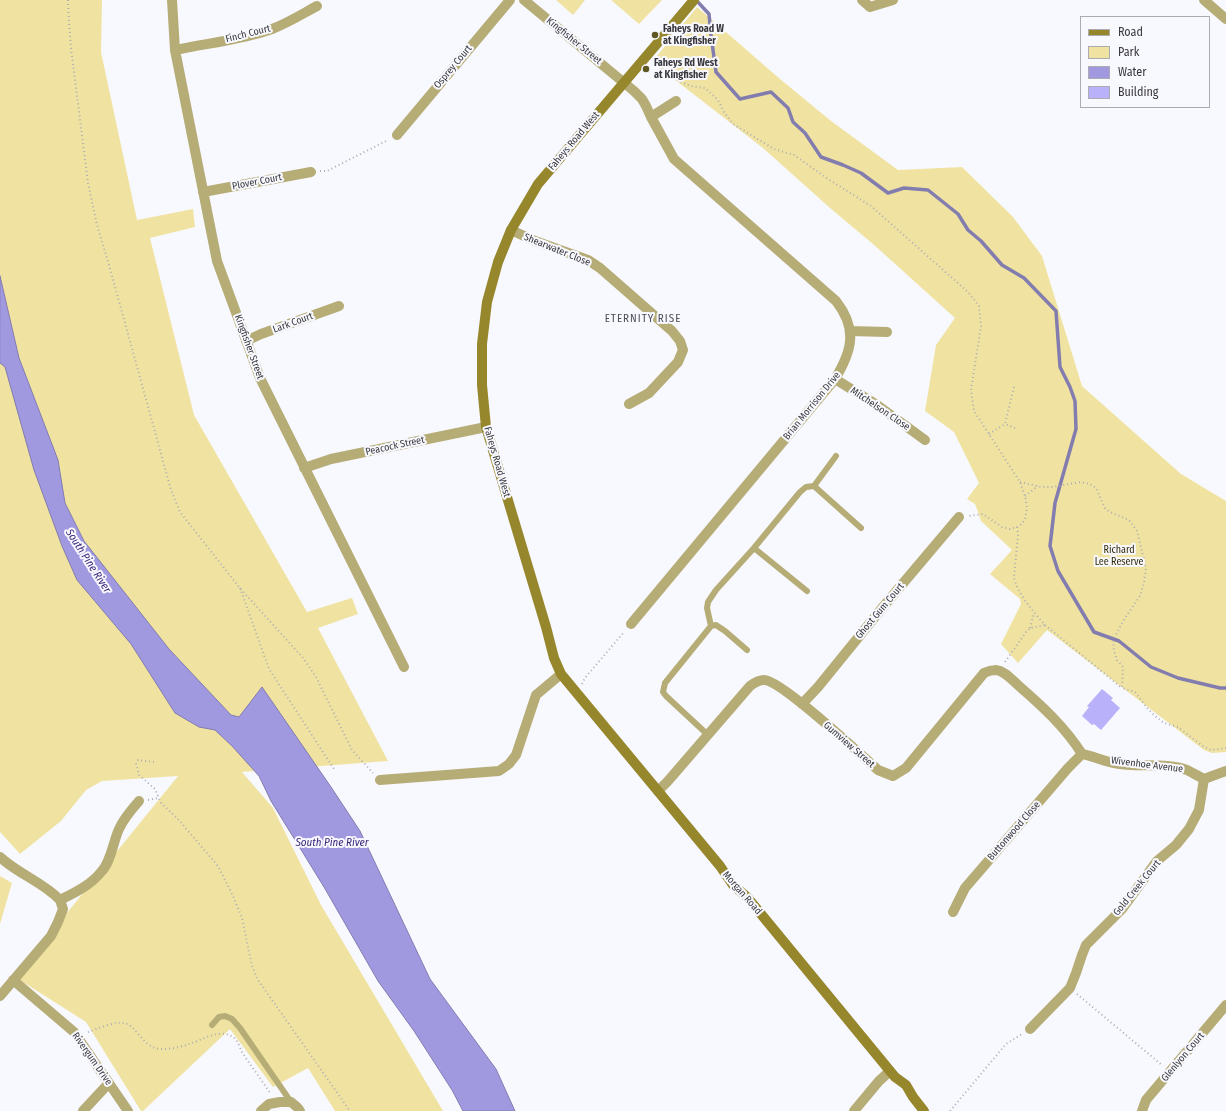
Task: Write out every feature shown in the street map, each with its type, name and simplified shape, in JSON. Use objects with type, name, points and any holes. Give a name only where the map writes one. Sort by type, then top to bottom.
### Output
[{"type":"street","name":"Kingfisher Street","points":[[172,0],[175,50],[217,261],[260,378],[404,667]]},
{"type":"street","name":"Osprey Court","points":[[397,135],[510,0]]},
{"type":"street","name":"Kingfisher Street","points":[[524,0],[624,82]]},
{"type":"street","name":"Faheys Road West","points":[[561,674],[554,658],[486,427],[482,385],[482,344],[487,302],[498,262],[511,230],[538,184],[694,0]]},
{"type":"street","points":[[862,0],[870,6],[893,0]]},
{"type":"street","points":[[1204,0],[1226,19]]},
{"type":"street","name":"Finch Court","points":[[175,50],[249,36],[285,23],[317,6]]},
{"type":"street","name":"Brian Morrison Drive","points":[[624,82],[642,99],[674,159],[836,301],[846,316],[850,331],[850,343],[847,355],[835,380],[630,624]]},
{"type":"street","points":[[651,117],[676,101]]},
{"type":"street","name":"Plover Court","points":[[203,192],[311,172]]},
{"type":"street","name":"Shearwater Close","points":[[511,230],[535,241],[588,260],[600,268],[672,331],[680,341],[683,350],[678,362],[649,394],[629,404]]},
{"type":"street","name":"Lark Court","points":[[246,341],[261,334],[339,306]]},
{"type":"street","points":[[850,331],[887,332]]},
{"type":"street","name":"Mitchelson Close","points":[[835,380],[877,405],[925,440]]},
{"type":"street","name":"Peacock Street","points":[[304,468],[331,458],[486,427]]},
{"type":"street","name":"Ghost Gum Court","points":[[802,704],[818,687],[959,517]]},
{"type":"street","name":"Gumview Street","points":[[658,791],[750,686],[758,681],[765,680],[772,682],[802,704],[878,770],[893,776],[906,768],[984,673],[990,670],[999,671]]},
{"type":"street","points":[[999,671],[1041,704],[1074,742],[1082,754]]},
{"type":"street","points":[[380,780],[499,771],[509,764],[516,755],[536,695],[561,674]]},
{"type":"street","name":"Morgan Road","points":[[561,674],[715,860],[733,885],[747,897],[895,1077],[906,1085],[924,1111]]},
{"type":"street","name":"Wivenhoe Avenue","points":[[1082,754],[1095,756],[1114,763],[1171,767],[1187,770],[1204,779]]},
{"type":"street","name":"Buttonwood Close","points":[[953,912],[965,888],[1068,768],[1082,754]]},
{"type":"street","points":[[1204,779],[1226,771]]},
{"type":"street","name":"Gold Creek Court","points":[[1030,1029],[1070,988],[1086,945],[1122,909],[1157,861],[1176,845],[1189,828],[1199,810],[1204,779]]},
{"type":"street","points":[[60,900],[73,894],[94,880],[103,871],[119,830],[128,814],[139,801]]},
{"type":"street","points":[[0,857],[7,864],[52,891],[60,900],[62,909],[58,922],[51,936],[0,996]]},
{"type":"street","name":"Rivergum Drive","points":[[13,980],[74,1032],[128,1111]]},
{"type":"street","name":"Glenlyon Court","points":[[1142,1111],[1146,1100],[1226,1005]]},
{"type":"street","points":[[854,1111],[879,1081],[890,1071]]},
{"type":"street","points":[[83,1111],[109,1083]]},
{"type":"street","points":[[261,1111],[269,1104],[280,1102],[291,1102],[300,1111]]},
{"type":"lane","points":[[711,626],[707,608],[708,602],[716,590],[754,548],[800,492],[806,487],[814,486],[836,456]]},
{"type":"lane","points":[[814,486],[861,528]]},
{"type":"lane","points":[[754,548],[807,591]]},
{"type":"lane","points":[[708,735],[666,696],[663,692],[664,683],[711,626],[716,625],[747,650]]},
{"type":"lane","points":[[212,1025],[219,1017],[225,1016],[234,1021],[291,1102]]},
{"type":"path","points":[[68,0],[71,42],[88,183],[97,225],[171,490],[180,512],[239,587],[304,659],[316,677],[352,750],[380,780]]},
{"type":"path","points":[[654,62],[669,76],[690,86],[705,88],[718,100],[724,112],[733,124],[774,149],[794,155],[828,179],[871,206],[968,292],[979,306],[981,326],[971,390],[974,410],[1020,482],[1027,508],[1025,519],[1022,524],[1010,529],[1002,527],[983,514],[959,517]]},
{"type":"path","points":[[311,172],[327,171],[397,135]]},
{"type":"path","points":[[989,434],[1005,424],[1014,387]]},
{"type":"path","points":[[1005,424],[1017,429]]},
{"type":"path","points":[[1020,482],[1038,486],[1053,487],[1080,482],[1090,484],[1096,488],[1105,508],[1110,512],[1129,520],[1137,531],[1146,568],[1144,583],[1140,596],[1124,618],[1113,640],[1114,652],[1122,667],[1122,688]]},
{"type":"path","points":[[1025,496],[1038,486]]},
{"type":"path","points":[[1016,527],[1018,535],[1014,577],[1015,584],[1045,625],[1122,688],[1135,692],[1147,708],[1159,720],[1178,727],[1204,747],[1211,750],[1226,748]]},
{"type":"path","points":[[239,587],[269,669],[334,769]]},
{"type":"path","points":[[999,671],[1013,649],[1030,628],[1035,613]]},
{"type":"path","points":[[582,685],[584,678],[630,624]]},
{"type":"path","points":[[1030,628],[1045,625]]},
{"type":"path","points":[[154,762],[138,760],[136,763],[138,775],[154,788],[161,803],[177,818],[218,866],[242,918],[252,966],[258,980],[350,1111]]},
{"type":"path","points":[[1070,988],[1170,1072]]},
{"type":"path","points":[[88,1032],[124,1022],[150,1046],[160,1049],[184,1046],[218,1034],[225,1034],[233,1037],[237,1042],[243,1054],[271,1094]]},
{"type":"path","points":[[950,1111],[1006,1044],[1030,1029]]},
{"type":"green space","points":[[0,0],[102,0],[101,52],[137,220],[193,209],[195,227],[150,238],[194,415],[307,612],[352,598],[358,614],[318,628],[388,761],[242,772],[273,808],[321,905],[443,1111],[335,1111],[308,1068],[273,1087],[230,1029],[143,1111],[141,1111],[86,1022],[15,977],[178,776],[102,781],[86,790],[61,821],[20,854],[0,832]]},
{"type":"green space","points":[[556,0],[585,0],[573,15]]},
{"type":"green space","points":[[611,0],[662,0],[639,24]]},
{"type":"green space","name":"Richard Lee Reserve","points":[[697,7],[831,121],[898,170],[962,167],[1013,217],[1042,256],[1082,386],[1181,474],[1226,501],[1226,752],[1212,753],[1204,750],[1047,630],[1018,663],[1001,644],[1021,604],[1020,599],[990,574],[1012,550],[981,521],[975,504],[967,499],[979,483],[954,432],[925,411],[936,345],[955,318],[763,148],[652,62]]},
{"type":"green space","points":[[0,876],[12,883],[0,924]]},
{"type":"water","name":"South Pine River","points":[[0,276],[19,358],[58,460],[65,503],[84,541],[169,649],[231,715],[239,717],[262,687],[360,831],[430,979],[496,1069],[515,1111],[463,1111],[452,1090],[414,1031],[378,981],[324,887],[271,801],[259,776],[232,746],[215,730],[199,727],[175,713],[131,644],[77,580],[62,546],[34,470],[5,367],[0,363]]},
{"type":"building","points":[[1102,689],[1113,698],[1111,700],[1120,708],[1101,730],[1094,724],[1092,725],[1082,716],[1089,707],[1087,706]]},
{"type":"waterway","points":[[696,0],[709,14],[716,72],[740,99],[771,92],[788,108],[793,122],[805,133],[821,157],[861,173],[888,193],[904,188],[928,190],[958,214],[968,230],[981,241],[1002,265],[1024,278],[1056,311],[1060,367],[1075,401],[1076,429],[1055,503],[1050,546],[1058,571],[1094,632],[1119,641],[1151,667],[1178,678],[1220,688],[1226,688]]},
{"type":"place","name":"Faheys Road W at Kingfisher","points":[[655,35]]},
{"type":"place","name":"Faheys Rd West at Kingfisher","points":[[646,69]]},
{"type":"district","name":"ETERNITY RISE","points":[[643,319]]}]
